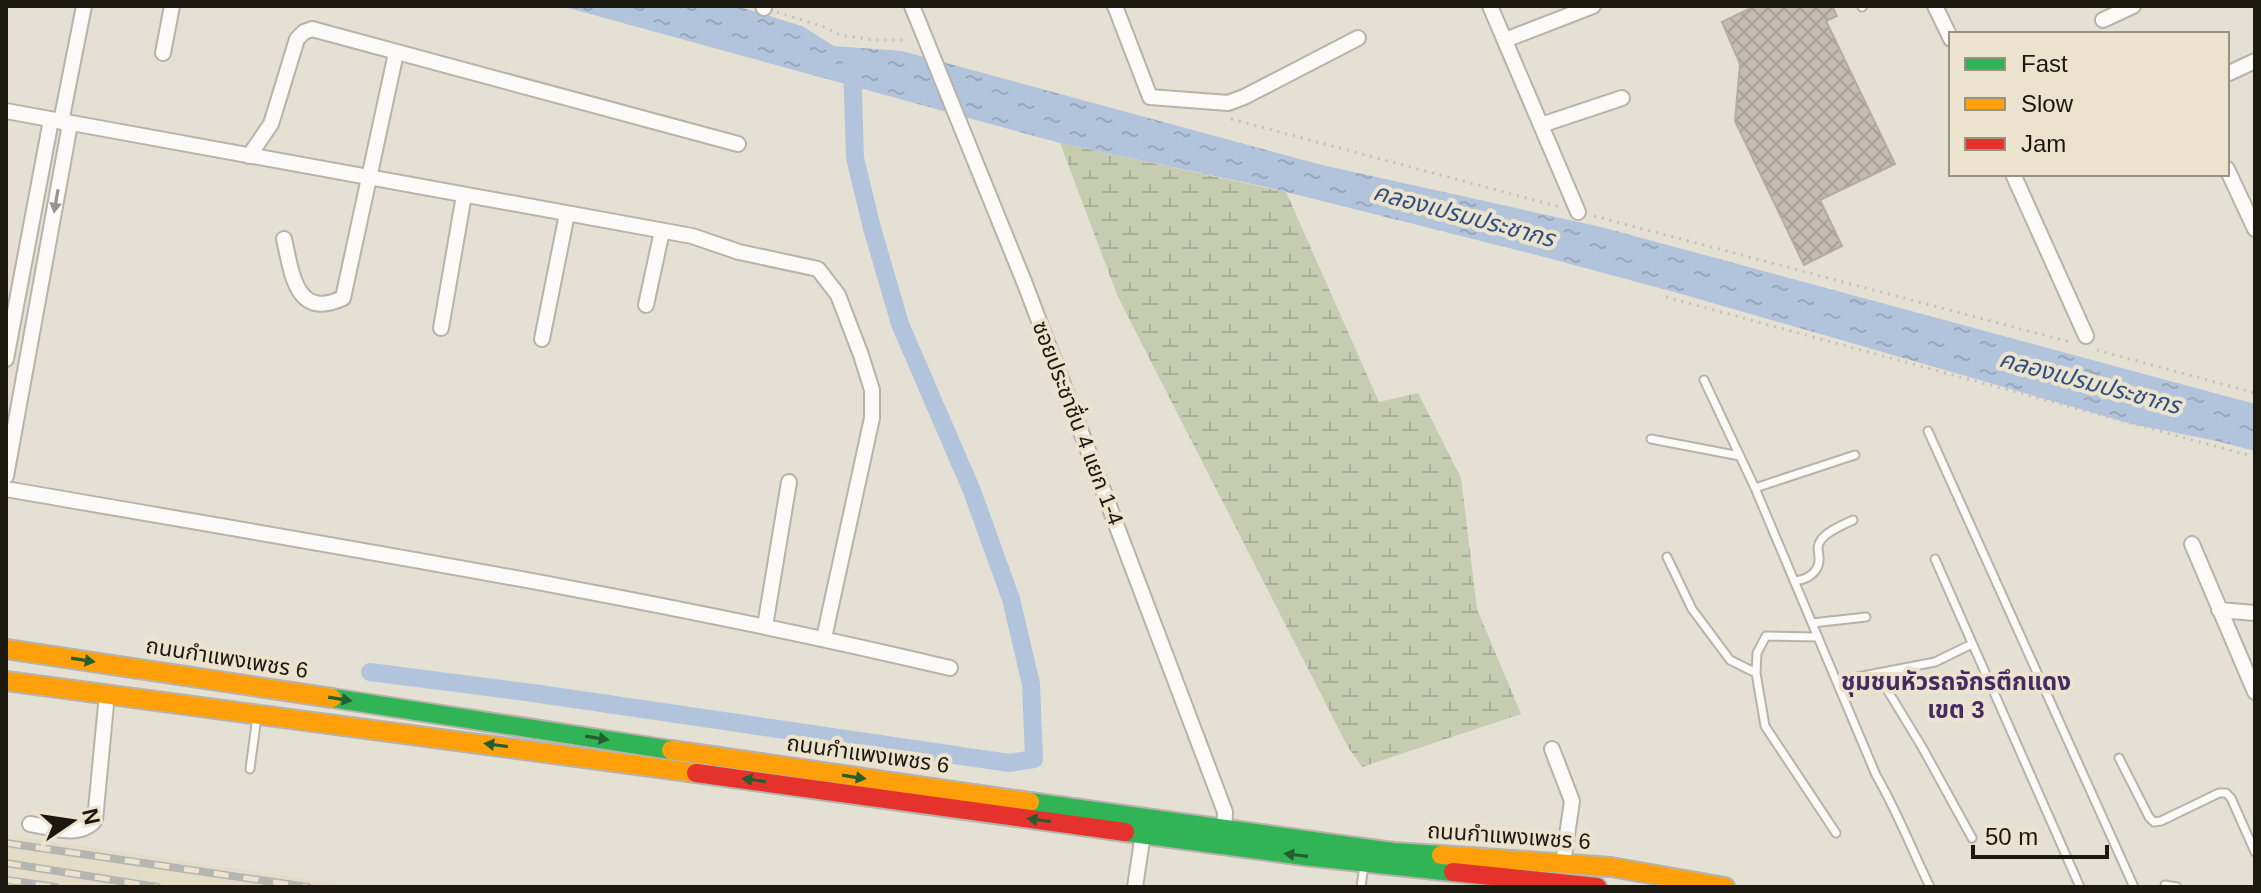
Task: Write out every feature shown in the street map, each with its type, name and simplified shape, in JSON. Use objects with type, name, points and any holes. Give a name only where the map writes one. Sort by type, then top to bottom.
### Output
[{"type":"street","points":[[6,359],[61,122],[84,6]]},
{"type":"street","points":[[163,53],[172,6]]},
{"type":"street","name":"ซอยประชาชื่น 4 แยก 1-4","points":[[912,6],[1025,284],[1225,812],[1224,837]]},
{"type":"street","points":[[1115,6],[1150,97],[1228,103],[1358,38]]},
{"type":"street","points":[[1490,6],[1578,212]]},
{"type":"street","points":[[1505,40],[1593,6]]},
{"type":"street","points":[[1935,6],[1949,35]]},
{"type":"street","points":[[2103,20],[2133,6]]},
{"type":"street","points":[[249,156],[271,124],[297,39],[312,29],[738,144]]},
{"type":"street","points":[[284,239],[299,292],[311,303],[319,305],[328,305],[343,298],[396,53]]},
{"type":"street","points":[[2229,73],[2255,61]]},
{"type":"street","points":[[1541,125],[1622,98]]},
{"type":"street","points":[[6,111],[692,236],[739,252],[818,269],[838,295],[872,390],[872,418],[824,638]]},
{"type":"street","points":[[6,476],[61,122]]},
{"type":"street","points":[[2229,173],[2255,229]]},
{"type":"street","points":[[2014,176],[2084,343]]},
{"type":"street","points":[[441,328],[464,195]]},
{"type":"street","points":[[542,339],[567,214]]},
{"type":"street","points":[[646,305],[662,231]]},
{"type":"street","points":[[765,626],[789,482]]},
{"type":"street","points":[[6,489],[586,591],[824,638],[950,668]]},
{"type":"street","points":[[2192,544],[2255,692]]},
{"type":"street","points":[[2219,610],[2255,613]]},
{"type":"street","name":"ถนนกำแพงเพชร 6","points":[[6,649],[892,783],[1365,862],[1597,887]]},
{"type":"street","name":"ถนนกำแพงเพชร 6","points":[[6,681],[144,697],[1143,834],[1224,837],[1611,867],[1725,887]]},
{"type":"street","points":[[30,824],[79,831],[88,828],[95,820],[107,694]]},
{"type":"street","points":[[1552,749],[1572,801],[1563,863]]},
{"type":"street","points":[[1135,887],[1143,834]]},
{"type":"lane","points":[[1704,380],[1755,488],[1876,775],[1930,887]]},
{"type":"lane","points":[[1928,431],[2134,887]]},
{"type":"lane","points":[[1651,439],[1740,456]]},
{"type":"lane","points":[[1755,488],[1855,455]]},
{"type":"lane","points":[[1794,581],[1815,573],[1820,561],[1817,547],[1822,537],[1853,520]]},
{"type":"lane","points":[[1667,557],[1692,609],[1730,660],[1756,673]]},
{"type":"lane","points":[[1935,559],[2080,887]]},
{"type":"lane","points":[[1812,623],[1866,617]]},
{"type":"lane","points":[[1818,637],[1766,636],[1757,653],[1756,673],[1765,726],[1836,833]]},
{"type":"lane","points":[[1837,681],[1935,662],[1972,644]]},
{"type":"lane","points":[[1877,673],[1972,838]]},
{"type":"lane","points":[[250,769],[258,713]]},
{"type":"lane","points":[[2119,758],[2154,822],[2219,793],[2226,793],[2255,852]]},
{"type":"lane","points":[[1361,887],[1365,862]]},
{"type":"lane","points":[[2165,885],[2177,887]]},
{"type":"path","points":[[764,7],[840,35],[874,40],[925,40]]},
{"type":"path","points":[[1225,117],[2084,343],[2255,393]]},
{"type":"path","points":[[1666,297],[2255,457]]},
{"type":"shaded area","points":[[6,835],[361,887],[6,887]]},
{"type":"green space","points":[[1060,143],[1286,192],[1379,402],[1418,393],[1461,478],[1477,609],[1521,714],[1362,767],[1348,747],[1118,297]]},
{"type":"water","name":"คลองเปรมประชากร","points":[[561,6],[737,6],[802,26],[834,46],[902,51],[1322,165],[1601,227],[2255,404],[2255,451],[2132,424],[1533,254],[1266,187],[1060,143]]},
{"type":"building","points":[[1755,6],[1832,6],[1837,16],[1826,21],[1895,164],[1820,200],[1842,246],[1804,265],[1735,121],[1740,64],[1722,22]]},
{"type":"waterway","points":[[370,672],[1009,763],[1034,759],[1031,684],[1011,599],[972,491],[900,324],[872,228],[855,158],[852,63]]},
{"type":"railway","points":[[6,843],[308,887]]},
{"type":"railway","points":[[6,863],[157,887]]},
{"type":"railway","points":[[6,880],[56,887]]},
{"type":"traffic: fast","points":[[332,698],[671,750]]},
{"type":"traffic: fast","points":[[1030,802],[1393,852],[1441,855]]},
{"type":"traffic: fast","points":[[1125,832],[1453,872]]},
{"type":"traffic: slow","points":[[6,649],[332,698]]},
{"type":"traffic: slow","points":[[6,681],[696,773]]},
{"type":"traffic: slow","points":[[671,750],[1030,802]]},
{"type":"traffic: slow","points":[[1441,855],[1611,867],[1725,887]]},
{"type":"traffic: jam","points":[[696,773],[1125,832]]},
{"type":"traffic: jam","points":[[1453,872],[1597,887]]},
{"type":"district","name":"ชุมชนหัวรถจักรตึกแดง เขต 3","points":[[1956,695]]}]
